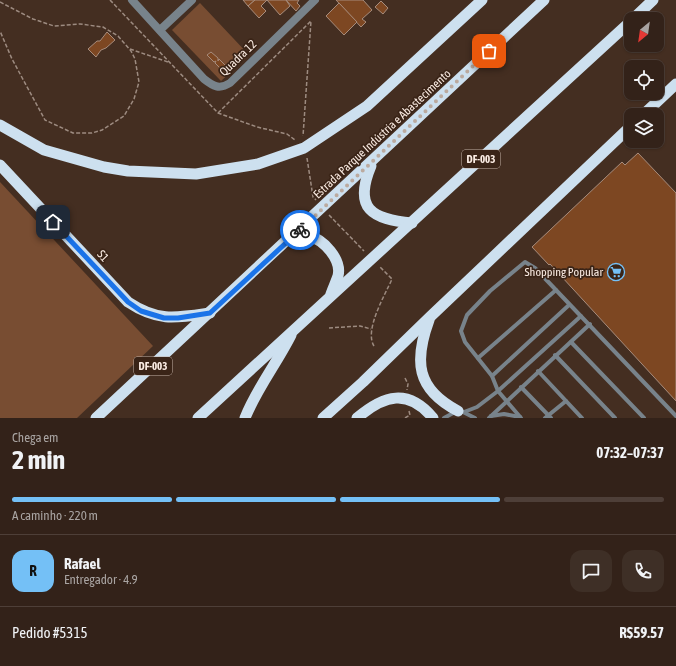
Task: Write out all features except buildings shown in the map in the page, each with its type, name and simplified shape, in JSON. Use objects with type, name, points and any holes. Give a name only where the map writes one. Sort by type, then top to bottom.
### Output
[{"type":"highway","points":[[0,124],[44,150],[104,167],[128,171],[196,174],[224,171],[258,164],[304,148],[367,106],[482,0]]},
{"type":"highway","points":[[511,30],[536,0]]},
{"type":"highway","name":"Estrada Parque Indústria e Abastecimento","points":[[96,418],[289,240],[544,0]]},
{"type":"highway","name":"DF-003","points":[[640,12],[653,0]]},
{"type":"highway","name":"DF-003","points":[[198,418],[293,329],[412,223],[624,27]]},
{"type":"highway","points":[[650,108],[676,84]]},
{"type":"highway","points":[[323,418],[363,382],[624,133]]},
{"type":"highway","points":[[372,162],[364,183],[364,195],[367,205],[382,219],[412,223]]},
{"type":"highway","name":"S1","points":[[0,165],[128,302],[141,311],[164,318],[178,318],[210,313]]},
{"type":"highway","points":[[289,240],[308,236],[317,240],[332,253],[336,260],[338,275],[330,296]]},
{"type":"highway","points":[[431,316],[421,346],[421,364],[424,379],[437,398],[462,411]]},
{"type":"highway","points":[[245,418],[259,387],[283,351],[293,329]]},
{"type":"highway","points":[[357,418],[370,407],[383,401],[400,398],[418,403],[433,418]]},
{"type":"street","name":"Quadra 12","points":[[132,0],[213,87],[225,86],[315,0]]},
{"type":"street","points":[[160,30],[192,0]]},
{"type":"lane","points":[[520,417],[505,401],[498,391],[492,376],[462,337],[462,326],[467,315],[490,291],[525,262],[535,268],[590,324],[676,416]]},
{"type":"lane","points":[[478,358],[556,290]]},
{"type":"lane","points":[[492,376],[570,304]]},
{"type":"lane","points":[[444,418],[453,412],[477,407],[498,391],[581,316]]},
{"type":"lane","points":[[490,417],[505,401],[590,324]]},
{"type":"lane","points":[[571,342],[644,418]]},
{"type":"lane","points":[[555,355],[615,418]]},
{"type":"lane","points":[[538,371],[582,418]]},
{"type":"lane","points":[[521,387],[548,417],[566,400]]},
{"type":"lane","points":[[462,411],[475,418]]},
{"type":"lane","points":[[490,417],[504,414],[520,417]]},
{"type":"path","points":[[110,0],[218,113],[311,21],[303,133],[304,148]]},
{"type":"path","points":[[0,2],[33,19],[54,26],[80,24],[103,27],[118,36],[129,48],[135,59],[139,82],[134,99],[124,116],[102,130],[92,133],[73,133],[45,120],[41,115],[0,31]]},
{"type":"path","points":[[129,48],[170,63]]},
{"type":"path","points":[[329,328],[360,326],[371,329]]},
{"type":"shaded area","points":[[200,3],[249,55],[221,81],[172,30]]},
{"type":"shaded area","points":[[0,182],[153,346],[77,418],[0,418]]},
{"type":"way so far","points":[[300,230],[489,51]]},
{"type":"place","name":"Shopping Popular","points":[[616,272]]},
{"type":"route","points":[[53,222],[128,302],[141,311],[164,318],[178,318],[210,313],[300,230]]}]
